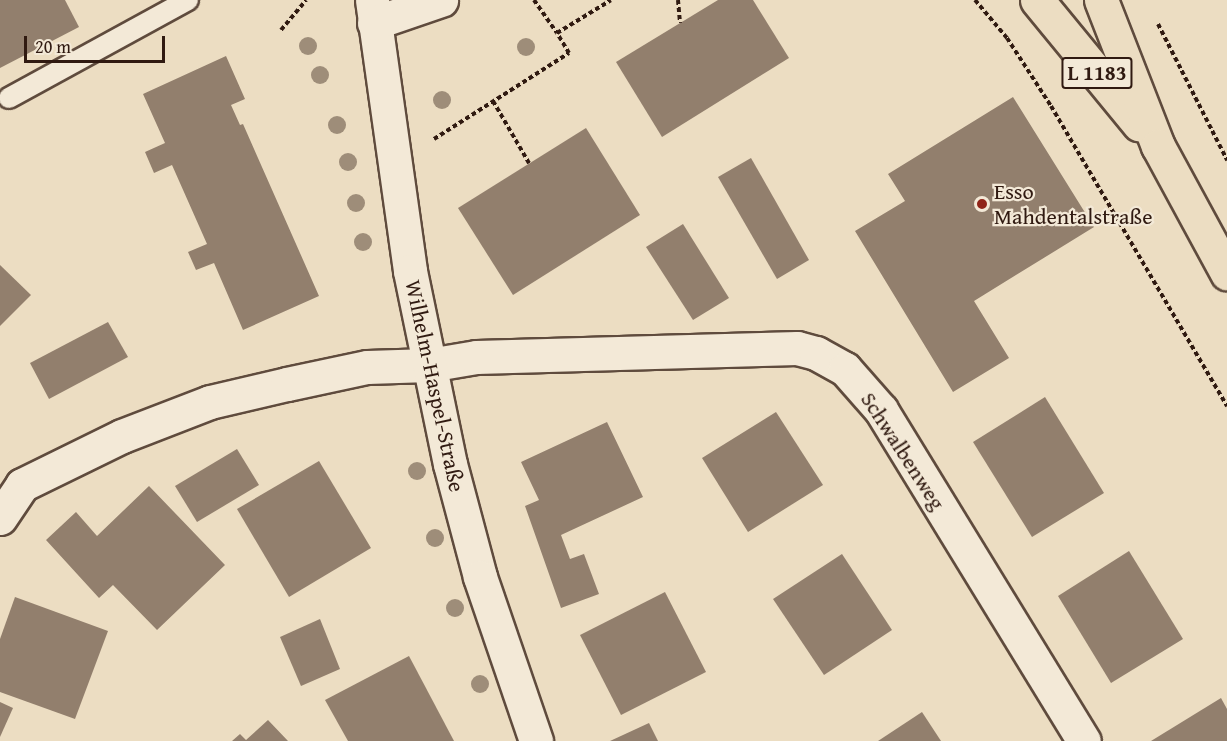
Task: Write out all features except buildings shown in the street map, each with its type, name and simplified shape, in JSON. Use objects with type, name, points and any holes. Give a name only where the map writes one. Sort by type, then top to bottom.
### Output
[{"type":"main road","name":"L 1183","points":[[1037,0],[1158,146]]},
{"type":"main road","name":"L 1183","points":[[1101,0],[1158,146],[1227,273]]},
{"type":"street","name":"Wilhelm-Haspel-Straße","points":[[441,0],[367,8],[396,164],[410,271],[429,365],[480,577],[536,741]]},
{"type":"street","name":"Schwalbenweg","points":[[11,479],[210,402],[367,367],[429,365],[477,357],[770,347],[816,352],[845,369],[881,410],[1084,741]]},
{"type":"street","points":[[0,518],[11,479]]},
{"type":"lane","points":[[9,98],[188,0]]},
{"type":"path","points":[[281,30],[306,0]]},
{"type":"path","points":[[396,164],[569,52],[534,0]]},
{"type":"path","points":[[557,33],[611,0]]},
{"type":"path","points":[[678,0],[680,23]]},
{"type":"path","points":[[975,0],[1007,38],[1051,106],[1227,406]]},
{"type":"path","points":[[1156,19],[1227,160]]},
{"type":"path","points":[[493,101],[529,163]]},
{"type":"place","name":"Esso Mahdentalstraße","points":[[982,204]]}]
